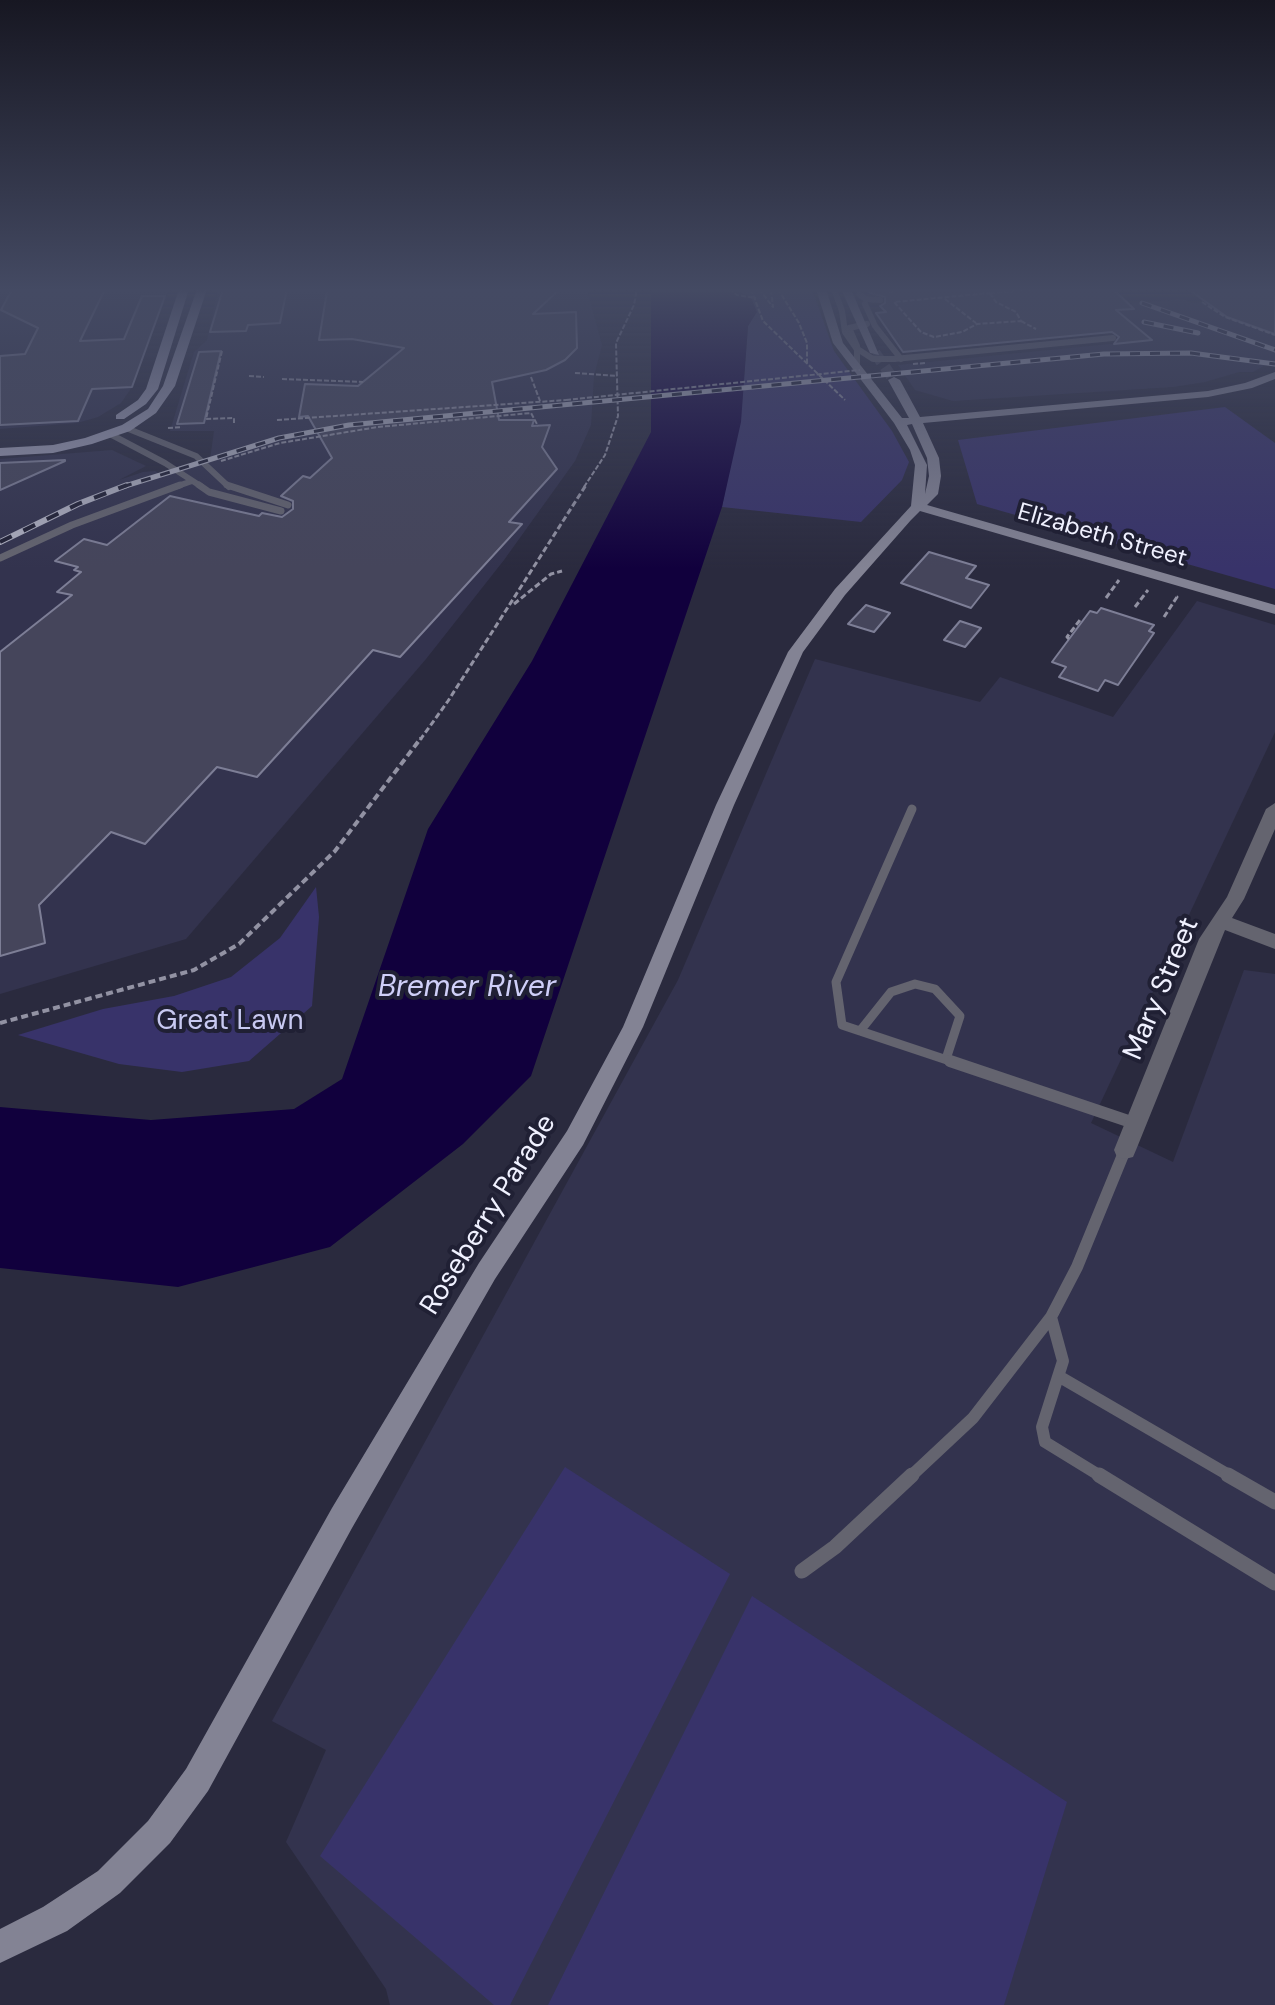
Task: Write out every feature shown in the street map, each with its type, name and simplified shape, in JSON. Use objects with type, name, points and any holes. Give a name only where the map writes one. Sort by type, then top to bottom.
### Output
[{"type":"main road","points":[[0,452],[53,449],[108,427],[150,392],[153,383]]},
{"type":"main road","points":[[0,439],[56,436],[108,427],[126,428],[152,411],[164,396],[169,383]]},
{"type":"street","points":[[871,383],[901,426],[921,465],[917,506]]},
{"type":"street","name":"Roseberry Parade","points":[[896,383],[915,402],[934,411],[1008,415]]},
{"type":"street","name":"Roseberry Parade","points":[[0,1946],[88,1899],[159,1832],[197,1780],[342,1518],[487,1271],[582,1124],[633,1027],[725,805],[796,652],[840,592],[917,506],[932,494],[935,476],[933,458],[896,383]]},
{"type":"street","points":[[1238,389],[1255,383]]},
{"type":"street","points":[[901,426],[1275,385]]},
{"type":"street","name":"Elizabeth Street","points":[[917,506],[1275,610]]},
{"type":"street","name":"Mary Street","points":[[1125,1150],[1209,939],[1235,899],[1275,809]]},
{"type":"street","points":[[1221,921],[1275,942]]},
{"type":"lane","points":[[108,427],[192,481],[223,497],[281,511]]},
{"type":"lane","points":[[126,428],[196,456],[230,488],[288,505]]},
{"type":"lane","points":[[0,558],[72,525],[192,481]]},
{"type":"lane","points":[[912,809],[836,982],[842,1025],[1137,1124]]},
{"type":"lane","points":[[860,1031],[891,992],[915,984],[935,989],[960,1016],[946,1059]]},
{"type":"lane","points":[[802,1571],[835,1547],[973,1418],[1051,1317],[1077,1267],[1125,1150]]},
{"type":"lane","points":[[1051,1317],[1063,1361],[1042,1427],[1050,1447],[1275,1583]]},
{"type":"lane","points":[[1060,1377],[1275,1502]]},
{"type":"path","points":[[204,426],[216,383]]},
{"type":"path","points":[[533,383],[540,401]]},
{"type":"path","points":[[0,1023],[194,970],[239,944],[335,851],[374,803],[512,605],[605,455],[618,416],[617,383]]},
{"type":"path","points":[[277,420],[566,400],[732,383]]},
{"type":"path","points":[[827,383],[845,400]]},
{"type":"path","points":[[215,463],[280,443],[378,427],[531,413],[538,426]]},
{"type":"path","points":[[206,419],[234,418],[234,423]]},
{"type":"path","points":[[512,605],[551,574],[562,571]]},
{"type":"path","points":[[1106,598],[1120,580]]},
{"type":"path","points":[[1135,607],[1146,593]]},
{"type":"path","points":[[1163,593],[1177,597],[1164,617]]},
{"type":"path","points":[[1062,643],[1080,620]]},
{"type":"shaded area","points":[[0,383],[134,383],[121,403],[98,417],[77,423],[0,429]]},
{"type":"shaded area","points":[[185,383],[594,383],[591,425],[575,461],[504,560],[426,659],[186,939],[0,994],[0,459],[112,450],[146,466],[119,480],[143,472],[155,471],[163,476],[210,460],[214,431],[170,431]]},
{"type":"shaded area","points":[[910,383],[1201,383],[953,401],[915,390]]},
{"type":"shaded area","points":[[1197,601],[1275,625],[1275,732],[1091,1123],[1173,1162],[1244,970],[1275,974],[1275,2005],[390,2005],[386,1989],[286,1842],[326,1750],[272,1721],[678,980],[815,659],[980,702],[1000,677],[1113,717]]},
{"type":"green space","points":[[744,383],[857,383],[892,431],[909,462],[902,480],[861,522],[722,507]]},
{"type":"green space","points":[[1225,407],[1275,443],[1275,589],[977,504],[958,440]]},
{"type":"green space","name":"Great Lawn","points":[[316,887],[319,917],[312,1006],[249,1061],[182,1072],[119,1064],[18,1035],[103,1009],[174,996],[231,977],[280,938]]},
{"type":"green space","points":[[565,1467],[730,1574],[510,2005],[494,2005],[320,1856]]},
{"type":"green space","points":[[752,1596],[1067,1802],[1004,2005],[548,2005]]},
{"type":"water","name":"Bremer River","points":[[651,383],[744,383],[741,422],[722,507],[531,1076],[463,1144],[330,1247],[178,1287],[0,1268],[0,1107],[151,1120],[294,1109],[342,1079],[428,829],[532,661],[651,432]]},
{"type":"building","points":[[0,383],[134,383],[132,387],[92,389],[78,421],[0,425]]},
{"type":"building","points":[[190,383],[214,383],[204,423],[177,424]]},
{"type":"building","points":[[362,383],[492,383],[499,420],[534,420],[532,426],[550,425],[542,447],[557,469],[509,522],[522,524],[400,657],[373,650],[257,777],[217,767],[145,844],[111,832],[39,905],[45,943],[0,956],[0,652],[72,595],[57,592],[81,572],[74,570],[78,567],[55,561],[84,539],[107,545],[170,496],[259,516],[262,513],[282,517],[293,509],[293,501],[281,496],[303,476],[310,478],[332,458],[308,416],[299,417],[305,384],[358,386]]},
{"type":"building","points":[[65,461],[0,490],[0,463]]},
{"type":"building","points":[[929,552],[976,566],[966,578],[989,585],[971,608],[901,583]]},
{"type":"building","points":[[866,605],[890,613],[874,632],[848,624]]},
{"type":"building","points":[[1101,608],[1154,625],[1149,631],[1154,633],[1118,685],[1105,680],[1098,691],[1059,677],[1066,667],[1052,662],[1090,611],[1097,613]]},
{"type":"building","points":[[960,621],[981,628],[965,647],[944,640]]},
{"type":"railway","points":[[122,487],[279,438],[349,425],[800,383]]},
{"type":"railway","points":[[0,542],[78,504],[127,485]]}]
